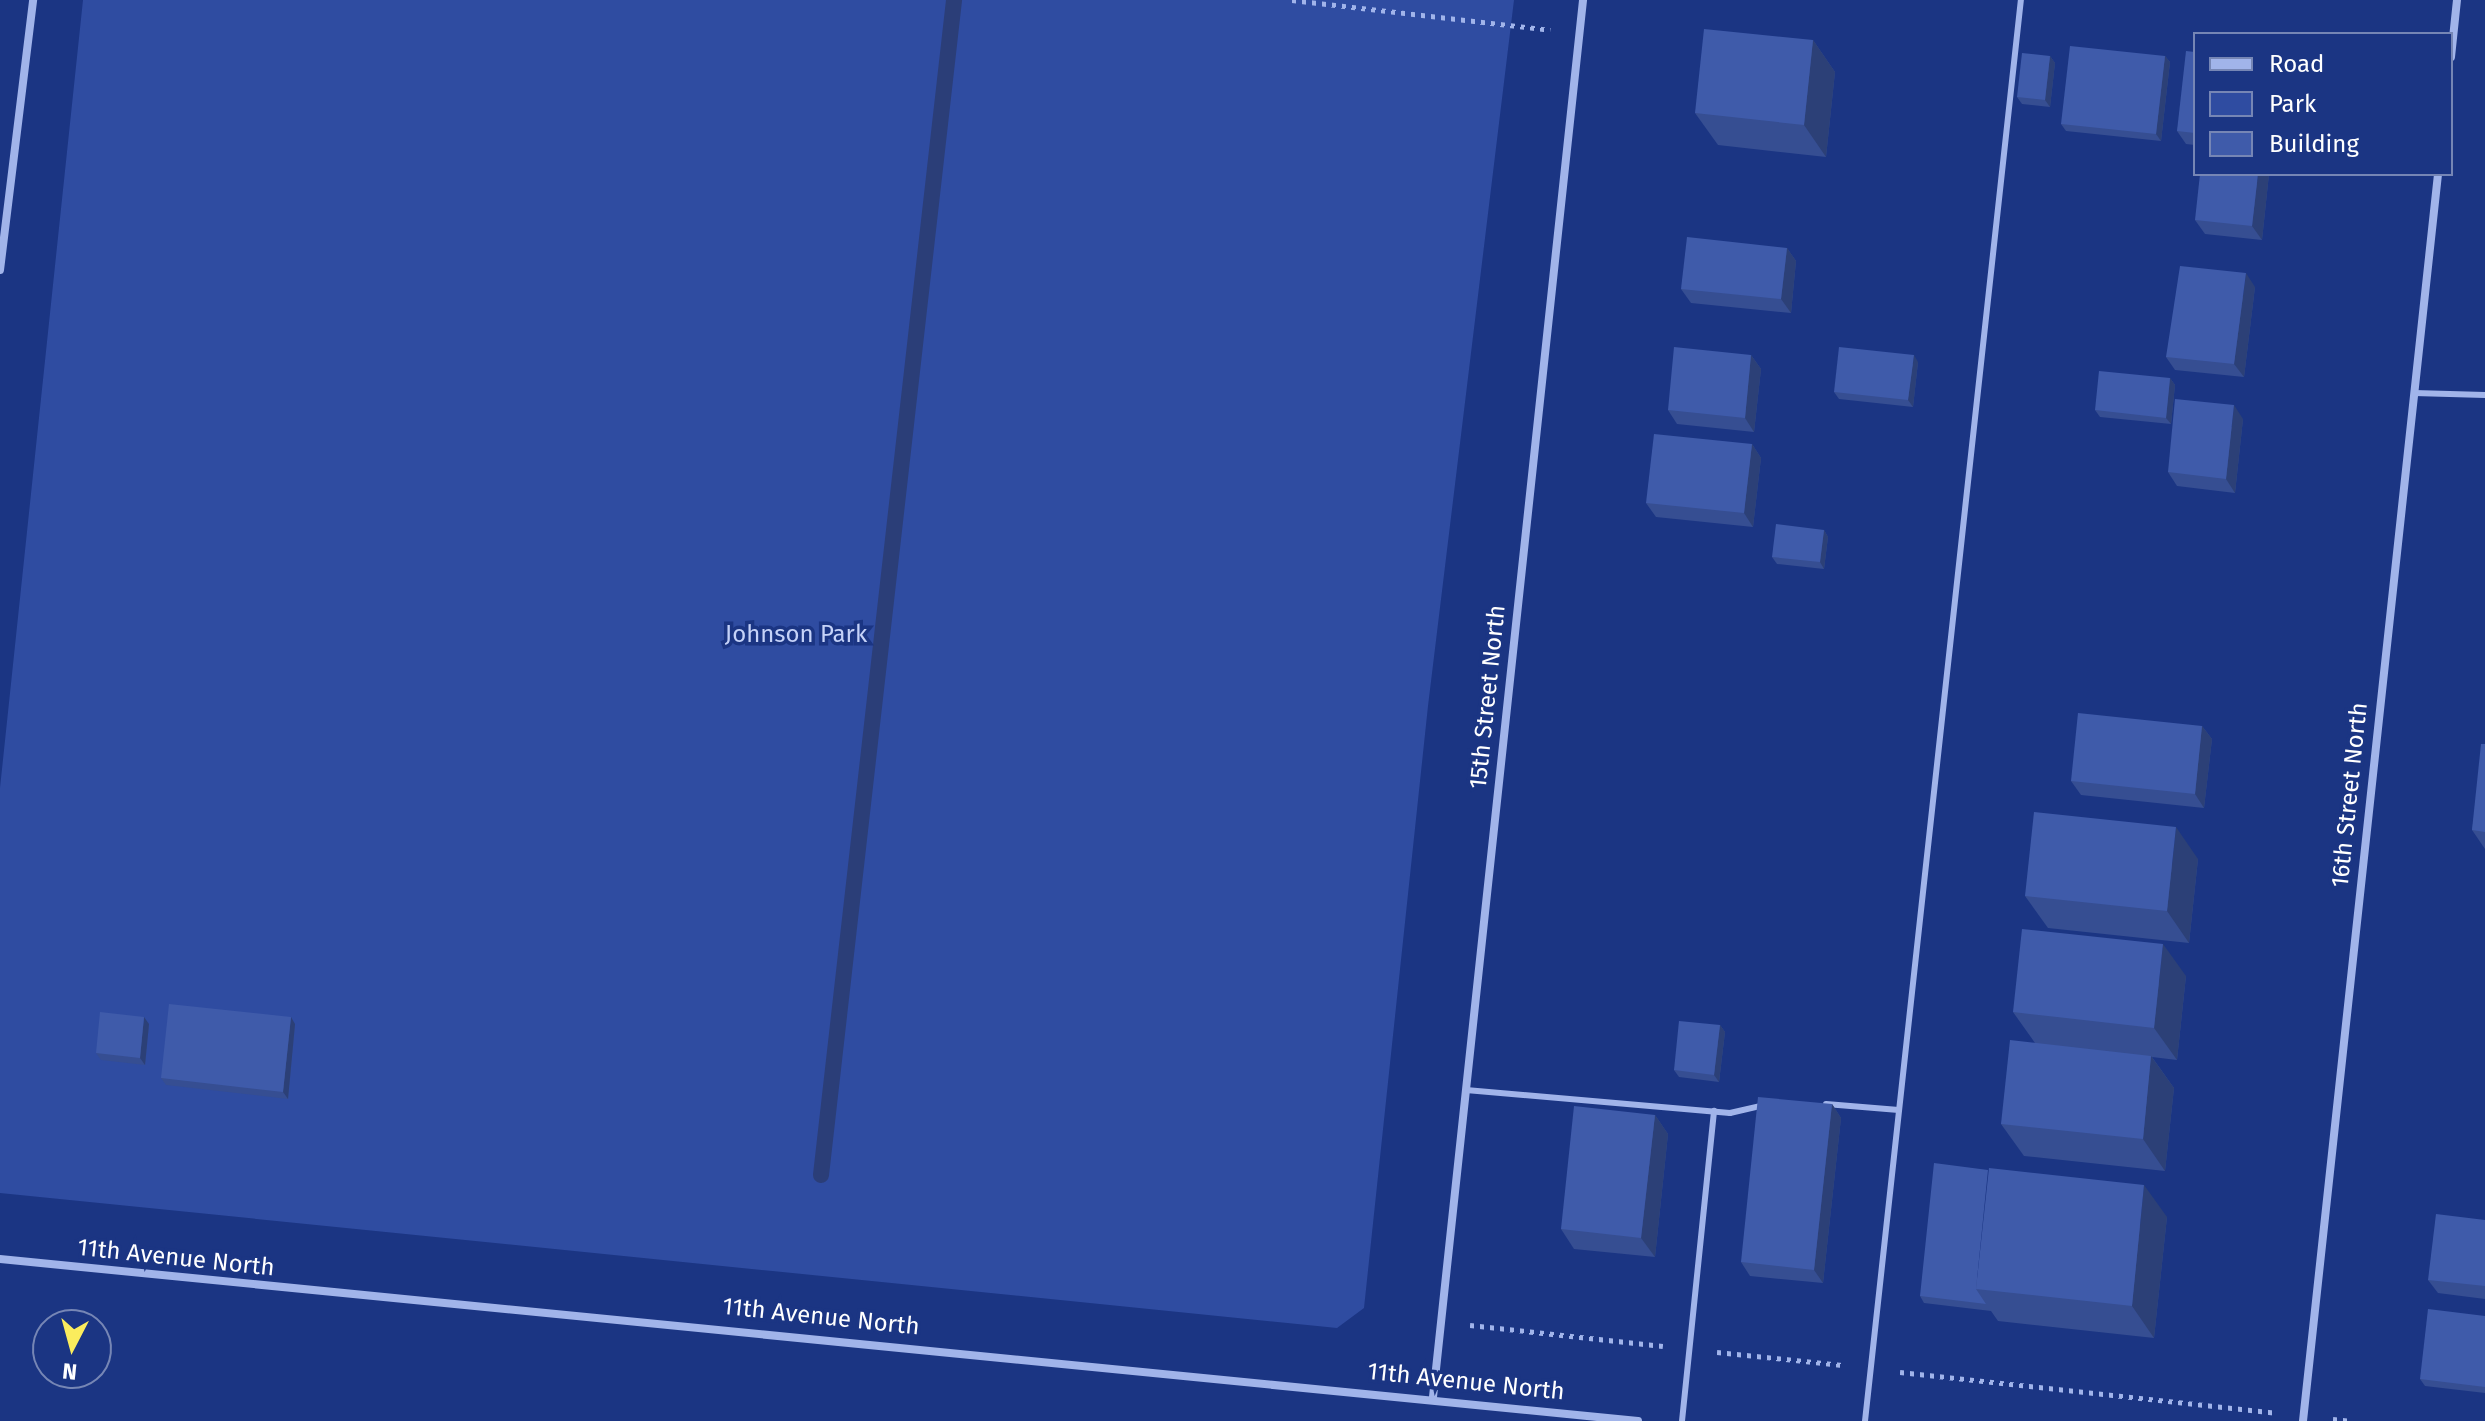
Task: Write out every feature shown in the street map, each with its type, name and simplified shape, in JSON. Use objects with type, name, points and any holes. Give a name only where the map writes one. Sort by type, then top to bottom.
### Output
[{"type":"street","points":[[0,270],[33,0]]},
{"type":"street","name":"15th Street North","points":[[1433,1397],[1583,0]]},
{"type":"street","points":[[2453,38],[2457,0]]},
{"type":"street","name":"16th Street North","points":[[2303,1421],[2438,176]]},
{"type":"street","name":"11th Avenue North","points":[[0,1259],[1433,1397],[1638,1421]]},
{"type":"lane","points":[[1865,1421],[2021,0]]},
{"type":"lane","points":[[2414,393],[2485,395]]},
{"type":"lane","points":[[1466,1090],[1714,1111],[1769,1104]]},
{"type":"lane","points":[[1811,1103],[1899,1110]]},
{"type":"lane","points":[[1682,1421],[1714,1111]]},
{"type":"path","points":[[1292,0],[1579,32]]},
{"type":"green space","name":"Johnson Park","points":[[83,0],[1514,0],[1428,706],[1364,1308],[1337,1328],[0,1193],[0,788]]},
{"type":"building","points":[[1704,29],[1813,40],[1804,125],[1695,113]]},
{"type":"building","points":[[2070,46],[2165,56],[2156,134],[2061,124]]},
{"type":"building","points":[[2186,51],[2193,52],[2193,133],[2177,131]]},
{"type":"building","points":[[2022,53],[2050,56],[2045,100],[2017,97]]},
{"type":"building","points":[[2200,176],[2258,176],[2252,226],[2195,220]]},
{"type":"building","points":[[1687,237],[1787,248],[1781,299],[1681,289]]},
{"type":"building","points":[[2180,266],[2246,273],[2234,364],[2166,357]]},
{"type":"building","points":[[1674,347],[1751,355],[1745,418],[1668,410]]},
{"type":"building","points":[[1839,347],[1914,355],[1908,400],[1834,392]]},
{"type":"building","points":[[2099,371],[2170,378],[2166,418],[2095,410]]},
{"type":"building","points":[[2175,399],[2234,405],[2226,479],[2168,472]]},
{"type":"building","points":[[1654,434],[1752,444],[1744,513],[1646,503]]},
{"type":"building","points":[[1776,524],[1824,530],[1820,562],[1772,557]]},
{"type":"building","points":[[2078,713],[2202,726],[2195,794],[2071,781]]},
{"type":"building","points":[[2481,744],[2485,744],[2485,832],[2472,830]]},
{"type":"building","points":[[2034,812],[2176,827],[2167,911],[2025,896]]},
{"type":"building","points":[[2022,929],[2163,944],[2154,1028],[2013,1012]]},
{"type":"building","points":[[169,1004],[291,1017],[283,1092],[161,1078]]},
{"type":"building","points":[[100,1012],[144,1017],[140,1058],[96,1053]]},
{"type":"building","points":[[1679,1021],[1720,1025],[1714,1075],[1674,1070]]},
{"type":"building","points":[[2010,1040],[2151,1056],[2143,1139],[2001,1124]]},
{"type":"building","points":[[1758,1097],[1832,1104],[1814,1270],[1741,1262]]},
{"type":"building","points":[[1574,1106],[1655,1115],[1641,1238],[1561,1229]]},
{"type":"building","points":[[1934,1163],[1988,1170],[1976,1289],[1986,1304],[1920,1296]]},
{"type":"building","points":[[1989,1168],[2144,1185],[2132,1306],[1976,1289]]},
{"type":"building","points":[[2436,1214],[2485,1220],[2485,1286],[2428,1280]]},
{"type":"building","points":[[2428,1309],[2485,1316],[2485,1387],[2420,1379]]},
{"type":"waterway","points":[[821,1175],[954,0]]}]
